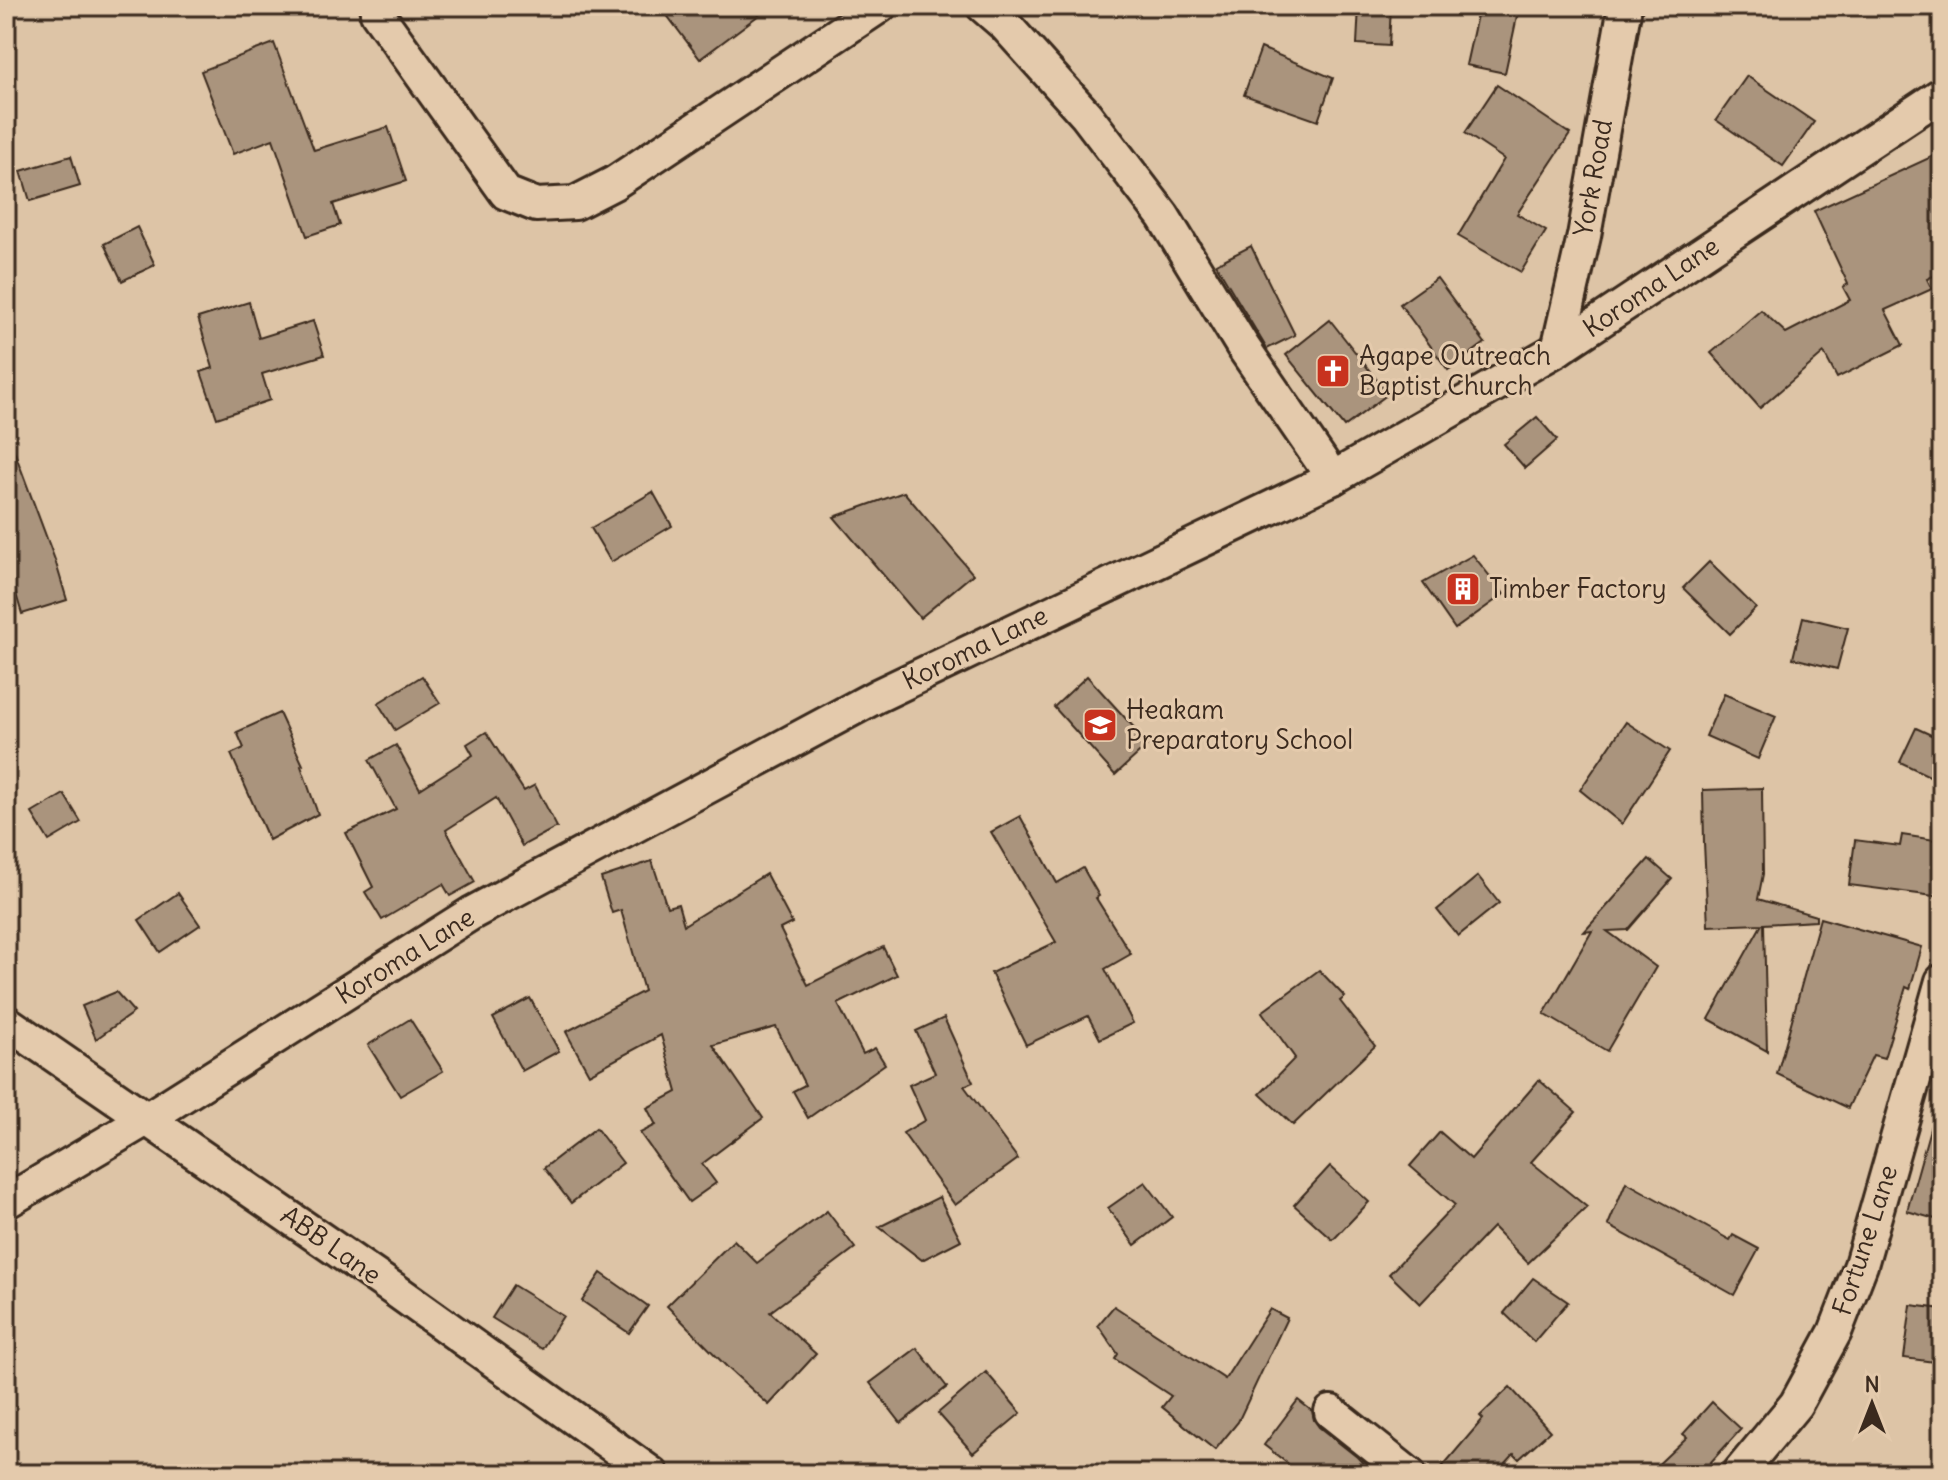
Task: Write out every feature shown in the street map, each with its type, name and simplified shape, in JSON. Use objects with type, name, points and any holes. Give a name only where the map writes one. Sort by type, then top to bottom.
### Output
[{"type":"street","points":[[377,13],[506,193],[536,205],[575,203],[614,183],[880,6]]},
{"type":"street","points":[[983,6],[1006,26],[1086,115],[1163,216],[1243,347],[1333,478]]},
{"type":"street","name":"York Road","points":[[1558,349],[1584,236],[1625,6]]},
{"type":"street","name":"Koroma Lane","points":[[6,1202],[148,1118],[472,913],[877,696],[1333,478],[1558,349],[1942,94]]},
{"type":"street","name":"Fortune Lane","points":[[1738,1474],[1796,1404],[1835,1332],[1861,1265],[1942,981]]},
{"type":"street","name":"ABB Lane","points":[[6,1022],[395,1290],[652,1474]]},
{"type":"street","points":[[1331,1412],[1409,1474]]},
{"type":"building","points":[[660,6],[771,6],[700,59]]},
{"type":"building","points":[[1359,6],[1391,6],[1389,46],[1357,44]]},
{"type":"building","points":[[1479,6],[1518,12],[1505,73],[1466,65]]},
{"type":"building","points":[[274,43],[314,150],[388,127],[406,181],[333,204],[340,225],[307,236],[273,139],[233,154],[201,71]]},
{"type":"building","points":[[1261,48],[1333,78],[1318,121],[1244,95]]},
{"type":"building","points":[[1747,76],[1814,122],[1783,166],[1716,120]]},
{"type":"building","points":[[1497,85],[1570,134],[1517,214],[1546,231],[1521,272],[1458,236],[1504,159],[1465,133]]},
{"type":"building","points":[[1942,152],[1942,272],[1927,279],[1932,289],[1885,310],[1903,345],[1837,378],[1824,353],[1760,408],[1711,353],[1761,310],[1786,333],[1850,300],[1843,287],[1848,284],[1814,211]]},
{"type":"building","points":[[71,156],[80,186],[30,201],[21,171]]},
{"type":"building","points":[[137,227],[155,265],[122,281],[104,244]]},
{"type":"building","points":[[1251,246],[1295,335],[1267,349],[1216,264]]},
{"type":"building","points":[[1437,278],[1485,343],[1448,370],[1400,304]]},
{"type":"building","points":[[249,302],[259,338],[313,321],[324,355],[262,374],[270,400],[217,418],[201,372],[213,368],[198,318]]},
{"type":"building","name":"Agape Outreach Baptist Church","points":[[1330,320],[1388,394],[1344,427],[1286,355]]},
{"type":"building","points":[[1537,417],[1557,440],[1525,468],[1504,444]]},
{"type":"building","points":[[6,437],[9,437],[67,600],[22,614],[6,561]]},
{"type":"building","points":[[653,492],[672,526],[611,562],[591,528]]},
{"type":"building","points":[[904,492],[973,574],[920,618],[834,517]]},
{"type":"building","name":"Timber Factory","points":[[1473,555],[1504,594],[1455,629],[1423,583]]},
{"type":"building","points":[[1709,562],[1756,608],[1730,634],[1683,588]]},
{"type":"building","points":[[1803,617],[1848,628],[1837,669],[1793,658]]},
{"type":"building","points":[[422,676],[440,703],[395,730],[378,703]]},
{"type":"building","name":"Heakam Preparatory School","points":[[1087,676],[1149,744],[1115,775],[1054,707]]},
{"type":"building","points":[[1724,694],[1776,716],[1758,759],[1706,736]]},
{"type":"building","points":[[279,713],[303,765],[318,814],[269,840],[231,754],[244,748],[237,732]]},
{"type":"building","points":[[1626,722],[1670,751],[1622,824],[1580,790]]},
{"type":"building","points":[[1916,728],[1942,740],[1942,782],[1900,762]]},
{"type":"building","points":[[486,732],[524,791],[535,785],[557,827],[522,846],[496,798],[446,830],[475,882],[450,896],[443,884],[382,920],[365,892],[373,887],[346,833],[396,809],[369,760],[396,745],[420,789],[473,755],[467,744]]},
{"type":"building","points":[[1762,788],[1763,874],[1758,899],[1816,916],[1816,921],[1764,924],[1767,1051],[1709,1019],[1762,924],[1708,926],[1704,843],[1703,790]]},
{"type":"building","points":[[64,794],[81,822],[49,841],[32,813]]},
{"type":"building","points":[[1020,816],[1057,883],[1083,868],[1099,896],[1096,898],[1131,954],[1105,969],[1133,1023],[1100,1039],[1088,1016],[1026,1045],[991,973],[1056,942],[991,832]]},
{"type":"building","points":[[1902,835],[1942,841],[1942,897],[1849,885],[1855,840],[1900,846]]},
{"type":"building","points":[[1649,859],[1672,879],[1628,930],[1607,931],[1656,967],[1607,1051],[1544,1014],[1592,931],[1584,932]]},
{"type":"building","points":[[652,861],[667,907],[678,904],[684,925],[766,874],[792,923],[780,929],[808,985],[883,947],[897,975],[838,1004],[863,1054],[875,1048],[885,1064],[808,1118],[793,1091],[805,1085],[776,1027],[713,1045],[763,1118],[702,1164],[716,1183],[689,1202],[640,1133],[656,1125],[647,1108],[677,1092],[661,1035],[589,1074],[566,1032],[644,991],[621,910],[612,913],[601,878]]},
{"type":"building","points":[[1478,876],[1499,903],[1458,936],[1437,910]]},
{"type":"building","points":[[178,893],[200,925],[160,952],[139,920]]},
{"type":"building","points":[[1820,918],[1922,947],[1884,1058],[1873,1055],[1848,1108],[1777,1074]]},
{"type":"building","points":[[1319,970],[1345,997],[1340,1001],[1375,1046],[1293,1125],[1260,1094],[1295,1058],[1262,1012]]},
{"type":"building","points":[[116,992],[134,1012],[96,1039],[82,1006]]},
{"type":"building","points":[[530,998],[559,1051],[522,1071],[493,1018]]},
{"type":"building","points":[[944,1018],[973,1082],[964,1086],[1018,1159],[955,1205],[903,1133],[925,1120],[909,1085],[935,1073],[916,1031]]},
{"type":"building","points":[[410,1019],[443,1071],[400,1096],[368,1045]]},
{"type":"building","points":[[1539,1080],[1576,1112],[1531,1162],[1587,1207],[1528,1263],[1493,1227],[1420,1304],[1389,1274],[1455,1205],[1410,1166],[1440,1132],[1471,1159]]},
{"type":"building","points":[[1933,1118],[1942,1119],[1942,1221],[1907,1211]]},
{"type":"building","points":[[596,1128],[623,1163],[571,1203],[544,1168]]},
{"type":"building","points":[[1330,1166],[1369,1202],[1333,1240],[1294,1205]]},
{"type":"building","points":[[1145,1182],[1172,1217],[1135,1245],[1108,1208]]},
{"type":"building","points":[[1626,1182],[1730,1240],[1733,1235],[1759,1249],[1734,1295],[1608,1225]]},
{"type":"building","points":[[939,1197],[961,1240],[922,1260],[879,1227]]},
{"type":"building","points":[[827,1211],[855,1248],[770,1312],[816,1354],[769,1405],[667,1306],[734,1240],[757,1263]]},
{"type":"building","points":[[601,1273],[648,1306],[629,1333],[582,1301]]},
{"type":"building","points":[[1533,1278],[1568,1302],[1534,1342],[1504,1313]]},
{"type":"building","points":[[513,1285],[563,1316],[542,1349],[492,1318]]},
{"type":"building","points":[[1911,1305],[1942,1309],[1942,1363],[1904,1358]]},
{"type":"building","points":[[1114,1306],[1225,1379],[1270,1309],[1287,1318],[1238,1422],[1215,1450],[1162,1407],[1171,1396],[1115,1359],[1118,1354],[1098,1325]]},
{"type":"building","points":[[917,1348],[947,1387],[901,1423],[870,1383]]},
{"type":"building","points":[[986,1372],[1021,1413],[973,1453],[938,1413]]},
{"type":"building","points":[[1510,1387],[1550,1431],[1519,1459],[1514,1454],[1496,1474],[1436,1474],[1483,1419],[1480,1416]]},
{"type":"building","points":[[1298,1400],[1312,1411],[1319,1427],[1373,1474],[1301,1474],[1264,1445]]},
{"type":"building","points":[[1712,1402],[1741,1429],[1700,1474],[1648,1474],[1687,1437],[1683,1434]]},
{"type":"place","name":"Agape Outreach Baptist Church","points":[[1333,371]]},
{"type":"place","name":"Timber Factory","points":[[1463,589]]},
{"type":"place","name":"Heakam Preparatory School","points":[[1100,725]]}]
